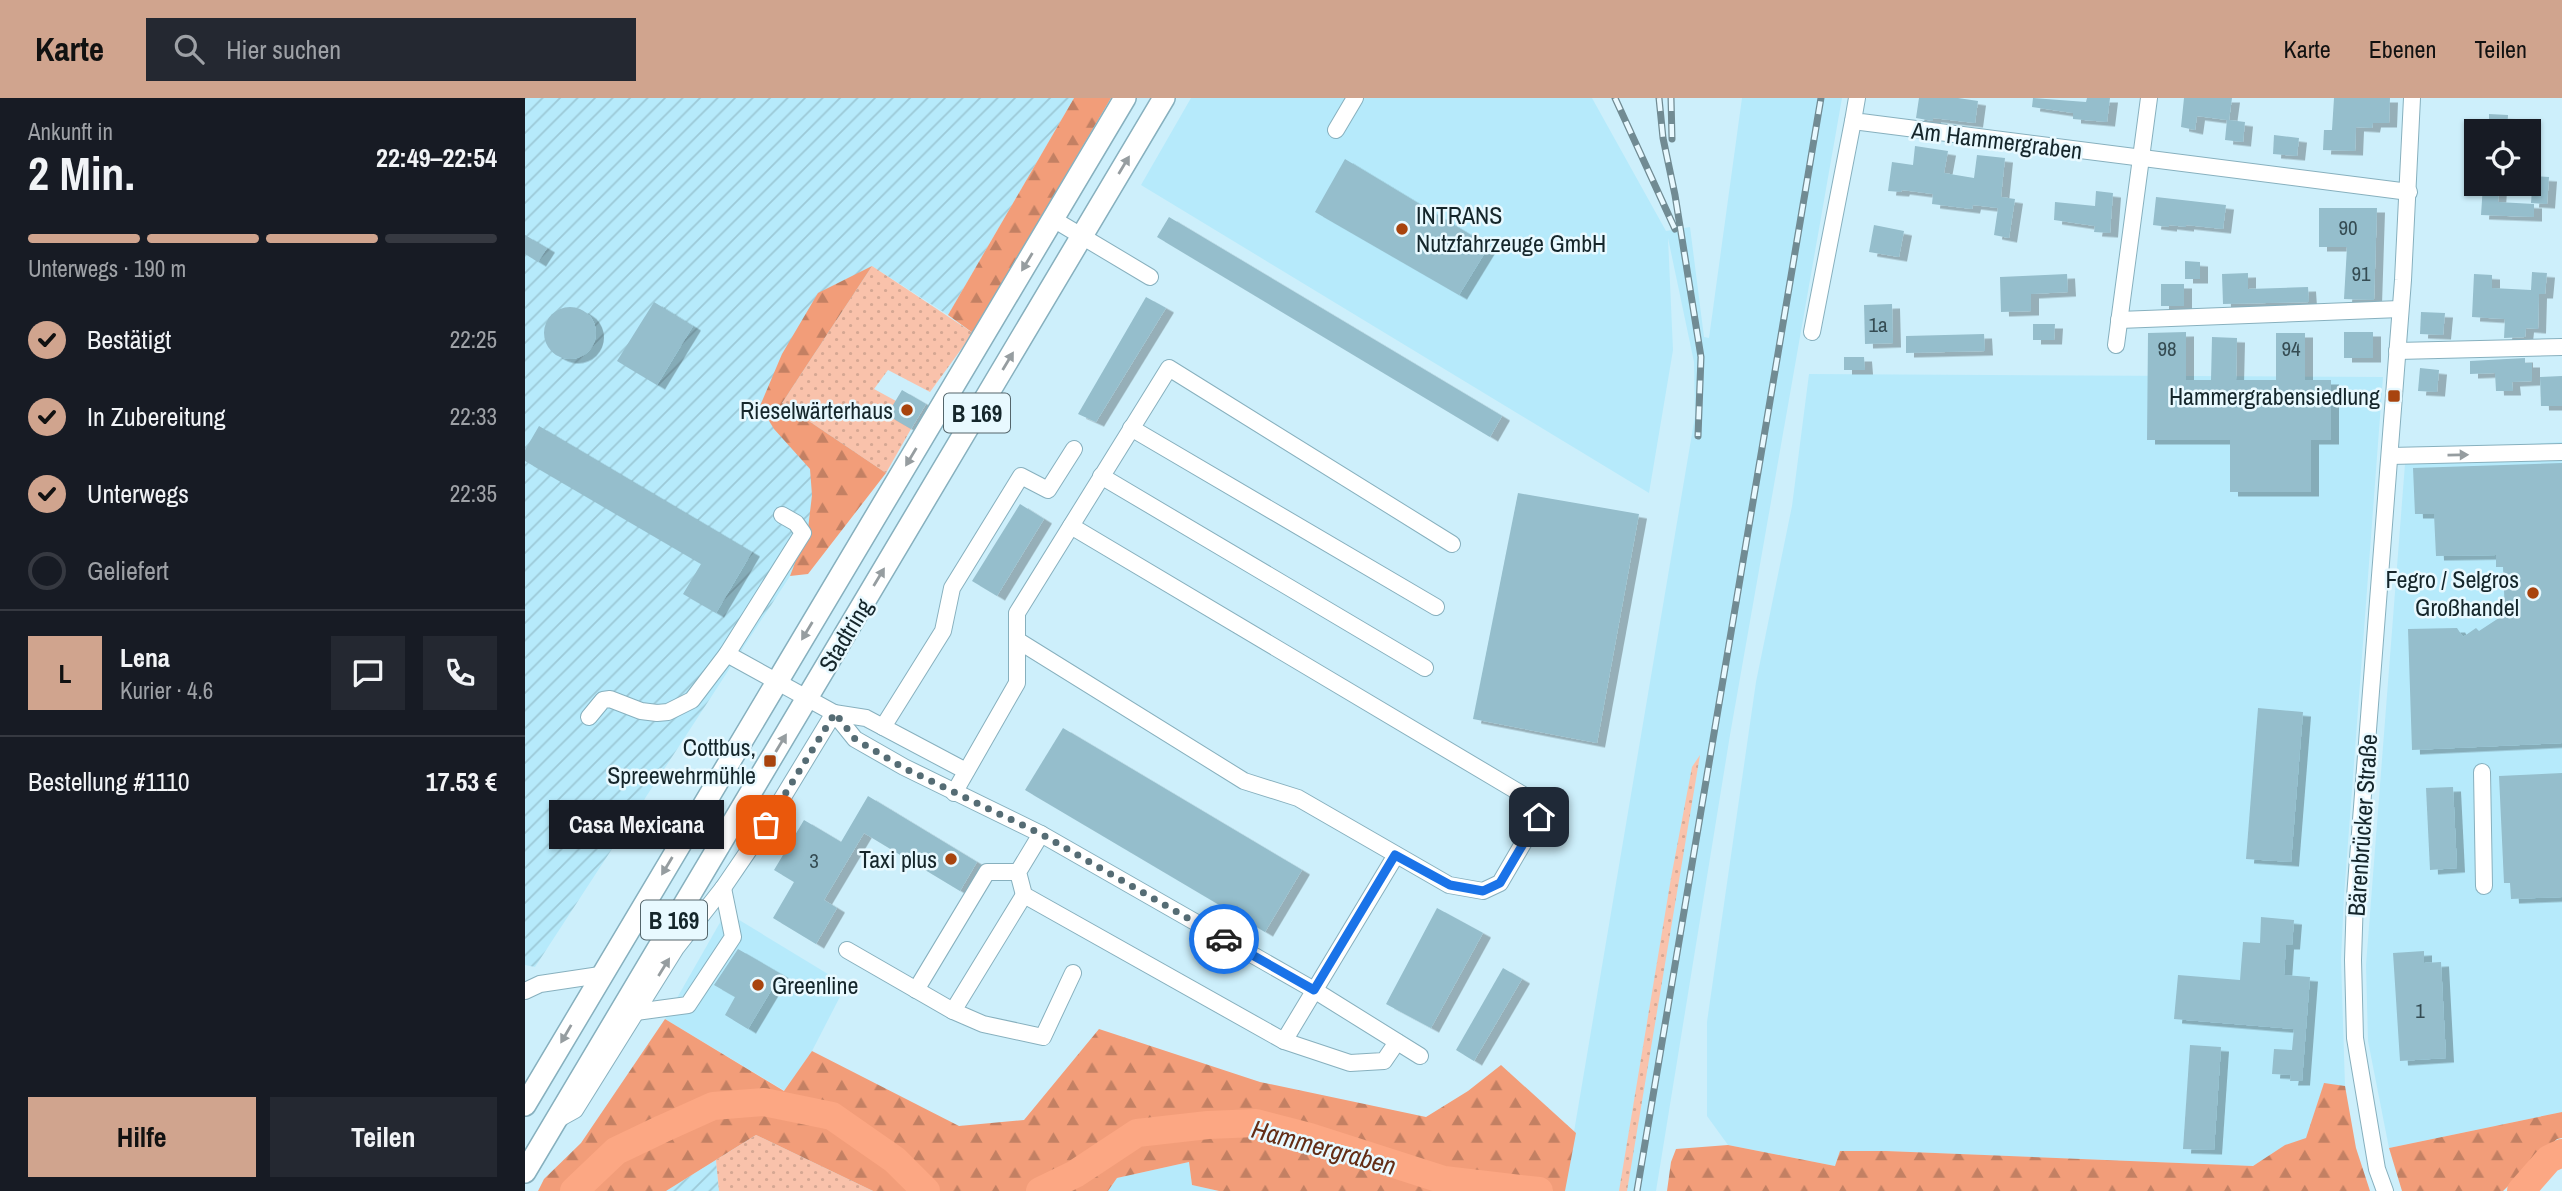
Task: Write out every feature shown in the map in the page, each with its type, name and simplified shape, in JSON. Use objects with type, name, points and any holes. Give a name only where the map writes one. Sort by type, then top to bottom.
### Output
[{"type":"main road","name":"Stadtring","points":[[525,1105],[600,975],[778,682],[1125,98]]},
{"type":"main road","name":"Stadtring","points":[[525,1172],[1164,98]]},
{"type":"street","points":[[1336,130],[1355,98]]},
{"type":"street","points":[[1812,332],[1857,98]]},
{"type":"street","points":[[2116,345],[2149,98]]},
{"type":"street","points":[[2412,98],[2409,192],[2390,456],[2562,452]]},
{"type":"street","name":"Am Hammergraben","points":[[1853,121],[2409,192]]},
{"type":"street","points":[[1053,219],[1150,277]]},
{"type":"street","points":[[2119,320],[2400,309]]},
{"type":"street","points":[[2397,351],[2562,347]]},
{"type":"street","points":[[954,793],[1017,683],[1017,613],[1169,368],[1452,544]]},
{"type":"street","points":[[1131,428],[1436,607]]},
{"type":"street","points":[[883,727],[943,631],[952,588],[1021,476],[1048,490],[1074,449]]},
{"type":"street","name":"Bärenbrücker Straße","points":[[2385,1191],[2377,1169],[2355,1038],[2353,960],[2355,897],[2390,456]]},
{"type":"street","points":[[1101,477],[1425,668]]},
{"type":"street","points":[[589,717],[603,700],[610,699],[641,711],[657,713],[668,712],[692,700],[727,654],[803,533],[796,523],[782,515]]},
{"type":"street","points":[[1017,639],[1244,781],[1298,798],[1450,885],[1483,891],[1500,883],[1539,817],[1535,802],[1071,526]]},
{"type":"street","points":[[727,654],[835,713],[866,718],[965,771]]},
{"type":"street","points":[[835,713],[855,739],[904,768],[1041,834],[1314,990],[1420,1056]]},
{"type":"street","points":[[555,1121],[575,1110],[676,948],[723,888],[766,825],[835,713]]},
{"type":"street","points":[[2482,772],[2484,886]]},
{"type":"street","points":[[1041,834],[1018,872],[1024,895],[1284,1041],[1350,1063],[1384,1061],[1397,1042]]},
{"type":"street","points":[[1284,1041],[1395,855]]},
{"type":"street","points":[[916,990],[987,872],[1018,872]]},
{"type":"street","points":[[636,1012],[688,1005],[733,937],[723,888]]},
{"type":"street","points":[[953,1011],[1024,895]]},
{"type":"street","points":[[847,950],[953,1011],[983,1024],[1043,1037],[1073,973]]},
{"type":"street","points":[[525,991],[540,984],[600,975]]},
{"type":"shaded area","points":[[525,98],[1074,98],[948,315],[872,266],[858,452],[790,576],[535,967],[525,965]]},
{"type":"shaded area","points":[[1191,98],[1592,98],[1666,231],[1690,227],[1704,337],[1709,338],[1742,98],[1842,98],[1730,735],[1656,1191],[1564,1191],[1695,416],[1694,362],[1668,238],[1673,350],[1649,493],[1141,185]]},
{"type":"shaded area","points":[[872,266],[973,333],[930,392],[888,370],[874,389],[896,401],[911,429],[886,473],[782,403]]},
{"type":"shaded area","points":[[1809,374],[2383,377],[2344,896],[2341,959],[2345,1086],[2324,1084],[2306,1139],[2285,1145],[2253,1166],[1886,1151],[1835,1166],[1728,1145],[1707,1116],[1707,1022],[1756,682],[1792,506]]},
{"type":"shaded area","points":[[2562,442],[2562,1112],[2389,1148],[2368,1041],[2366,965],[2406,451]]},
{"type":"shaded area","points":[[1700,755],[1627,1191],[1619,1191],[1671,878],[1692,767]]},
{"type":"shaded area","points":[[726,912],[846,985],[812,1051],[785,1091],[665,1019]]},
{"type":"shaded area","points":[[756,1135],[873,1191],[719,1191],[716,1160]]},
{"type":"shaded area","points":[[716,1160],[719,1191],[666,1191]]},
{"type":"shaded area","points":[[1189,1162],[1192,1185],[1219,1191],[1108,1191],[1117,1178]]},
{"type":"green space","points":[[1074,98],[1111,98],[973,333],[948,315]]},
{"type":"green space","points":[[872,266],[782,403],[886,473],[808,574],[790,576],[808,529],[812,495],[810,469],[774,429],[760,406],[782,354],[818,293]]},
{"type":"green space","points":[[665,1019],[784,1091],[812,1051],[959,1126],[1024,1120],[1099,1029],[1260,1082],[1426,1117],[1468,1091],[1501,1065],[1576,1133],[1565,1191],[1219,1191],[1192,1185],[1189,1162],[1117,1178],[1108,1191],[873,1191],[756,1135],[666,1191],[538,1191],[544,1179],[581,1143]]},
{"type":"green space","points":[[2324,1083],[2345,1086],[2356,1148],[2370,1191],[1667,1191],[1671,1162],[1676,1149],[1728,1145],[1835,1166],[1840,1151],[1886,1151],[2253,1166],[2285,1145],[2306,1138]]},
{"type":"green space","points":[[2562,1112],[2562,1138],[2557,1139],[2503,1191],[2402,1191],[2389,1148]]},
{"type":"building","points":[[1919,98],[1978,101],[1975,123],[1916,118]]},
{"type":"building","points":[[2033,98],[2086,102],[2087,98],[2110,98],[2107,122],[2073,119],[2073,113],[2032,107]]},
{"type":"building","points":[[2184,98],[2232,98],[2229,120],[2245,122],[2243,142],[2225,140],[2227,120],[2197,116],[2195,130],[2181,127]]},
{"type":"building","points":[[2334,98],[2390,98],[2389,123],[2373,123],[2372,128],[2356,127],[2355,151],[2323,150],[2324,130],[2332,130]]},
{"type":"building","points":[[2489,114],[2508,115],[2508,119],[2489,119]]},
{"type":"building","points":[[2274,135],[2299,138],[2297,156],[2273,154]]},
{"type":"building","points":[[1915,146],[1948,151],[1944,173],[1974,178],[1977,155],[2005,158],[2001,197],[2015,199],[2009,238],[1994,235],[1998,208],[1973,205],[1972,209],[1932,204],[1933,194],[1888,191],[1892,162],[1913,165]]},
{"type":"building","name":"INTRANS Nutzfahrzeuge GmbH","points":[[1345,159],[1489,246],[1459,295],[1315,212]]},
{"type":"building","points":[[2541,176],[2549,177],[2547,204],[2531,203],[2532,196],[2541,196]]},
{"type":"building","points":[[2096,191],[2113,193],[2110,233],[2094,232],[2095,226],[2054,220],[2055,202],[2095,206]]},
{"type":"building","points":[[2482,196],[2498,196],[2498,202],[2534,204],[2534,217],[2481,215]]},
{"type":"building","points":[[2156,197],[2226,205],[2223,229],[2153,225]]},
{"type":"building","points":[[2319,208],[2377,208],[2374,300],[2344,299],[2347,247],[2319,247]]},
{"type":"building","points":[[1169,217],[1502,416],[1490,437],[1157,237]]},
{"type":"building","points":[[1874,225],[1904,231],[1899,257],[1869,252]]},
{"type":"building","points":[[525,235],[547,248],[538,262],[525,254]]},
{"type":"building","points":[[2185,261],[2200,262],[2200,279],[2185,279]]},
{"type":"building","points":[[2532,272],[2547,273],[2545,294],[2539,294],[2538,329],[2526,328],[2525,337],[2504,338],[2505,319],[2472,317],[2474,274],[2492,275],[2492,288],[2531,290]]},
{"type":"building","points":[[2248,273],[2248,289],[2308,287],[2309,302],[2223,304],[2222,274]]},
{"type":"building","points":[[2067,274],[2068,292],[2031,294],[2031,311],[2001,312],[2000,277]]},
{"type":"building","points":[[2161,284],[2184,284],[2184,306],[2161,306]]},
{"type":"building","points":[[1146,297],[1166,308],[1096,422],[1078,414]]},
{"type":"building","points":[[654,302],[693,326],[657,385],[617,361]]},
{"type":"building","points":[[1892,304],[1893,343],[1865,344],[1864,305]]},
{"type":"building","points":[[570,307],[580,309],[588,315],[594,323],[594,343],[588,351],[580,357],[570,359],[560,357],[552,351],[546,343],[544,333],[546,323],[552,315],[560,309]]},
{"type":"building","points":[[2421,312],[2445,313],[2443,335],[2420,334]]},
{"type":"building","points":[[2033,324],[2055,324],[2054,340],[2033,340]]},
{"type":"building","points":[[2186,332],[2186,380],[2211,380],[2212,337],[2237,338],[2236,380],[2276,380],[2276,333],[2305,333],[2305,380],[2331,380],[2331,440],[2311,440],[2311,492],[2230,492],[2230,440],[2147,440],[2148,333]]},
{"type":"building","points":[[2344,332],[2373,332],[2373,358],[2344,358]]},
{"type":"building","points":[[1984,334],[1985,351],[1906,353],[1906,336]]},
{"type":"building","points":[[1844,357],[1864,357],[1865,370],[1844,370]]},
{"type":"building","points":[[2525,358],[2525,363],[2532,363],[2532,381],[2512,382],[2513,391],[2496,391],[2495,373],[2470,374],[2470,361]]},
{"type":"building","points":[[2420,368],[2439,370],[2437,392],[2418,391]]},
{"type":"building","points":[[2562,376],[2562,406],[2541,406],[2540,377]]},
{"type":"building","name":"Rieselwärterhaus","points":[[902,390],[926,404],[911,429],[887,415]]},
{"type":"building","points":[[539,426],[752,552],[716,613],[683,594],[701,564],[525,461],[525,450]]},
{"type":"building","name":"Fegro / Selgros Großhandel","points":[[2562,463],[2562,743],[2412,750],[2408,629],[2457,628],[2463,637],[2476,628],[2479,631],[2505,614],[2503,567],[2496,567],[2496,555],[2436,556],[2434,514],[2415,514],[2413,468]]},
{"type":"building","points":[[1518,493],[1639,514],[1597,743],[1473,719]]},
{"type":"building","points":[[1020,504],[1044,519],[997,596],[972,581]]},
{"type":"building","points":[[2258,708],[2303,712],[2291,862],[2246,859]]},
{"type":"building","points":[[1063,728],[1302,870],[1265,932],[1025,790]]},
{"type":"building","points":[[2562,773],[2562,897],[2511,899],[2510,883],[2504,883],[2499,776]]},
{"type":"building","points":[[2453,787],[2457,868],[2430,870],[2426,788]]},
{"type":"building","points":[[868,796],[977,862],[960,891],[864,833],[824,900],[837,908],[816,944],[773,918],[794,882],[774,870],[804,820],[841,842]]},
{"type":"building","points":[[1437,908],[1483,933],[1431,1028],[1386,1004]]},
{"type":"building","points":[[2261,917],[2294,920],[2292,945],[2286,945],[2284,975],[2310,977],[2302,1081],[2290,1081],[2291,1075],[2272,1074],[2274,1049],[2292,1050],[2294,1029],[2174,1019],[2178,975],[2240,980],[2243,942],[2260,943]]},
{"type":"building","name":"Greenline","points":[[738,949],[781,974],[748,1029],[725,1015],[735,997],[714,985]]},
{"type":"building","points":[[2424,951],[2424,963],[2441,962],[2446,1058],[2400,1061],[2393,953]]},
{"type":"building","points":[[1503,968],[1522,979],[1474,1061],[1456,1050]]},
{"type":"building","points":[[2190,1045],[2221,1047],[2214,1150],[2183,1149]]},
{"type":"waterway","name":"Hammergraben","points":[[574,1191],[616,1151],[662,1129],[713,1106],[764,1102],[832,1116],[895,1160],[926,1191]]},
{"type":"waterway","name":"Hammergraben","points":[[1040,1191],[1075,1174],[1137,1133],[1256,1123],[1310,1137],[1444,1180],[1539,1191]]},
{"type":"waterway","name":"Hammergraben","points":[[2521,1191],[2549,1159],[2562,1153]]},
{"type":"railway","points":[[1615,98],[1675,229]]},
{"type":"railway","points":[[1659,98],[1663,138],[1701,357],[1698,436]]},
{"type":"railway","points":[[1671,98],[1672,139]]},
{"type":"railway","points":[[1637,1191],[1821,98]]},
{"type":"way so far","points":[[766,825],[835,713],[855,739],[904,768],[1041,834],[1224,939]]},
{"type":"place","name":"INTRANS Nutzfahrzeuge GmbH","points":[[1402,229]]},
{"type":"place","name":"Hammergrabensiedlung","points":[[2394,396]]},
{"type":"place","name":"Rieselwärterhaus","points":[[907,410]]},
{"type":"place","name":"Fegro / Selgros Großhandel","points":[[2533,593]]},
{"type":"place","name":"Cottbus, Spreewehrmühle","points":[[770,761]]},
{"type":"place","name":"Casa Mexicana","points":[[766,825]]},
{"type":"place","name":"Taxi plus","points":[[951,859]]},
{"type":"place","name":"Greenline","points":[[758,985]]},
{"type":"route","points":[[1224,939],[1314,990],[1395,855],[1450,885],[1483,891],[1500,883],[1539,817]]}]
